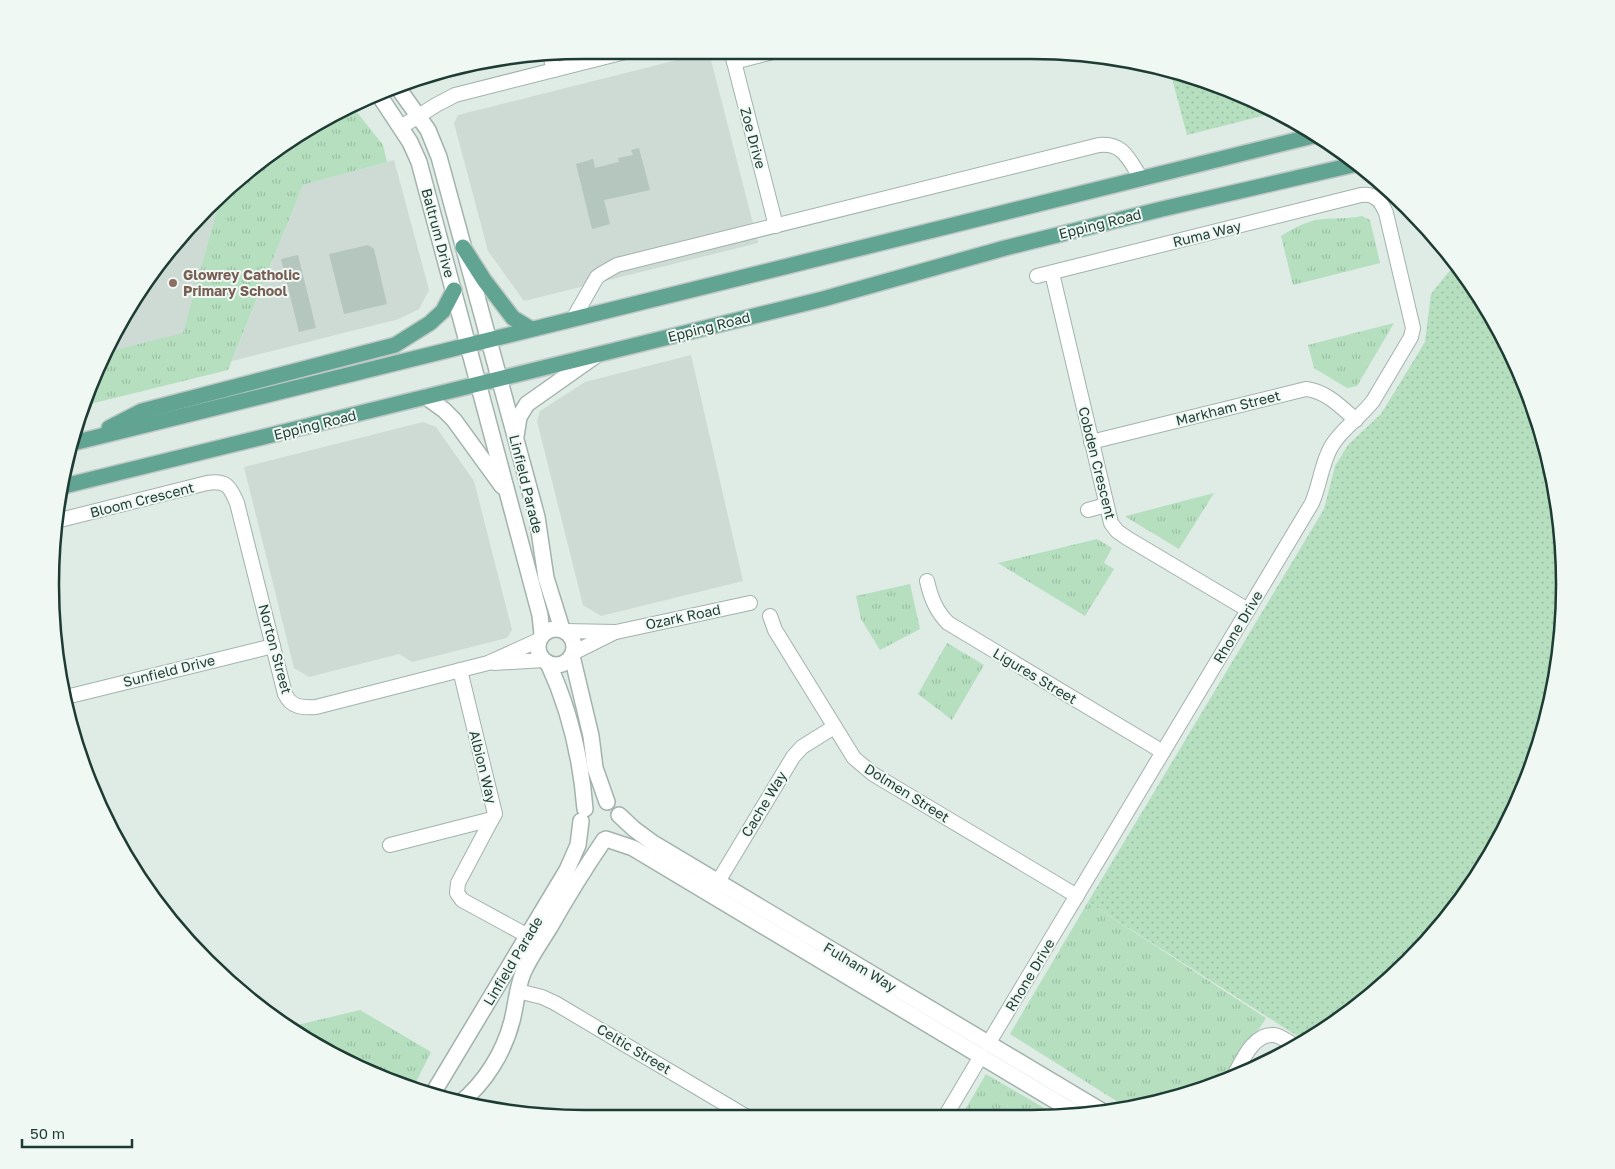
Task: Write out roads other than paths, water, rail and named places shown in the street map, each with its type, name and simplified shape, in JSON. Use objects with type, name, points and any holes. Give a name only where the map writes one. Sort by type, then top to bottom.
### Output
[{"type":"main road","points":[[79,441],[1307,137]]},
{"type":"main road","name":"Epping Road","points":[[68,485],[823,299],[1014,246],[1172,206],[1349,166]]},
{"type":"main road","points":[[463,247],[484,280],[513,318],[531,329]]},
{"type":"main road","points":[[79,441],[142,411],[395,345],[430,323],[443,311],[454,290]]},
{"type":"street","points":[[401,127],[418,115],[455,95],[597,59]]},
{"type":"street","name":"Zoe Drive","points":[[733,59],[776,226]]},
{"type":"street","points":[[551,60],[554,70]]},
{"type":"street","name":"Baltrum Drive","points":[[401,92],[428,130],[438,157],[488,340]]},
{"type":"street","name":"Baltrum Drive","points":[[382,99],[410,142],[419,162],[454,290],[477,384]]},
{"type":"street","points":[[573,319],[597,278],[610,268],[1099,145],[1115,145],[1120,149],[1140,178]]},
{"type":"street","name":"Ruma Way","points":[[1036,276],[1361,196],[1371,195],[1378,198]]},
{"type":"street","name":"Rhone Drive","points":[[949,1110],[1312,503],[1321,470],[1331,447],[1337,437],[1373,402],[1411,337],[1413,328],[1386,213],[1378,198]]},
{"type":"street","name":"Cobden Crescent","points":[[1052,273],[1111,524],[1117,531],[1248,610]]},
{"type":"street","name":"Linfield Parade","points":[[488,340],[537,517],[546,578],[564,630]]},
{"type":"street","points":[[516,440],[519,417],[527,404],[598,354]]},
{"type":"street","name":"Linfield Parade","points":[[477,384],[540,616],[540,637]]},
{"type":"street","name":"Markham Street","points":[[1091,442],[1306,389],[1323,394],[1356,420]]},
{"type":"street","points":[[426,397],[454,420],[507,493]]},
{"type":"street","name":"Bloom Crescent","points":[[63,519],[207,484],[220,482],[228,486]]},
{"type":"street","name":"Norton Street","points":[[228,486],[237,502],[288,699],[294,705],[306,708],[316,707],[488,663],[540,637]]},
{"type":"street","points":[[1088,510],[1106,506]]},
{"type":"street","name":"Ligures Street","points":[[927,581],[935,607],[948,623],[1163,752]]},
{"type":"street","name":"Ozark Road","points":[[616,632],[750,603]]},
{"type":"street","name":"Dolmen Street","points":[[770,616],[775,630],[854,758],[873,774],[1077,896]]},
{"type":"street","points":[[551,629],[616,632],[572,655],[568,660],[559,665],[546,662],[538,651],[540,637],[551,629]]},
{"type":"street","points":[[564,630],[573,641],[572,655],[595,768],[607,802]]},
{"type":"street","name":"Sunfield Drive","points":[[71,696],[273,646]]},
{"type":"street","name":"Linfield Parade","points":[[437,1088],[528,936],[575,855],[578,845],[583,815],[580,761],[560,690],[546,662]]},
{"type":"street","name":"Norton Street","points":[[488,663],[546,662]]},
{"type":"street","name":"Albion Way","points":[[390,845],[492,819],[495,814],[460,670]]},
{"type":"street","name":"Cache Way","points":[[714,888],[792,757],[802,747],[834,727]]},
{"type":"street","points":[[595,802],[607,802],[612,805],[619,815],[620,821],[616,832],[605,839],[591,837],[582,827],[583,815],[595,802]]},
{"type":"street","name":"Fulham Way","points":[[619,815],[634,829],[714,888]]},
{"type":"street","points":[[492,819],[458,883],[457,893],[462,900],[528,936]]},
{"type":"street","name":"Linfield Parade","points":[[467,1096],[491,1069],[502,1050],[513,1019],[518,990],[528,963],[582,873],[605,839]]},
{"type":"street","name":"Fulham Way","points":[[605,839],[633,848],[714,888],[985,1050],[1093,1107]]},
{"type":"street","name":"Celtic Street","points":[[518,990],[542,996],[555,1002],[735,1110]]},
{"type":"street","points":[[1239,1067],[1251,1047],[1260,1038],[1272,1035],[1289,1042]]},
{"type":"street","name":"Fulham Way","points":[[985,1050],[1071,1108]]},
{"type":"place","name":"Glowrey Catholic Primary School","points":[[173,283]]}]
